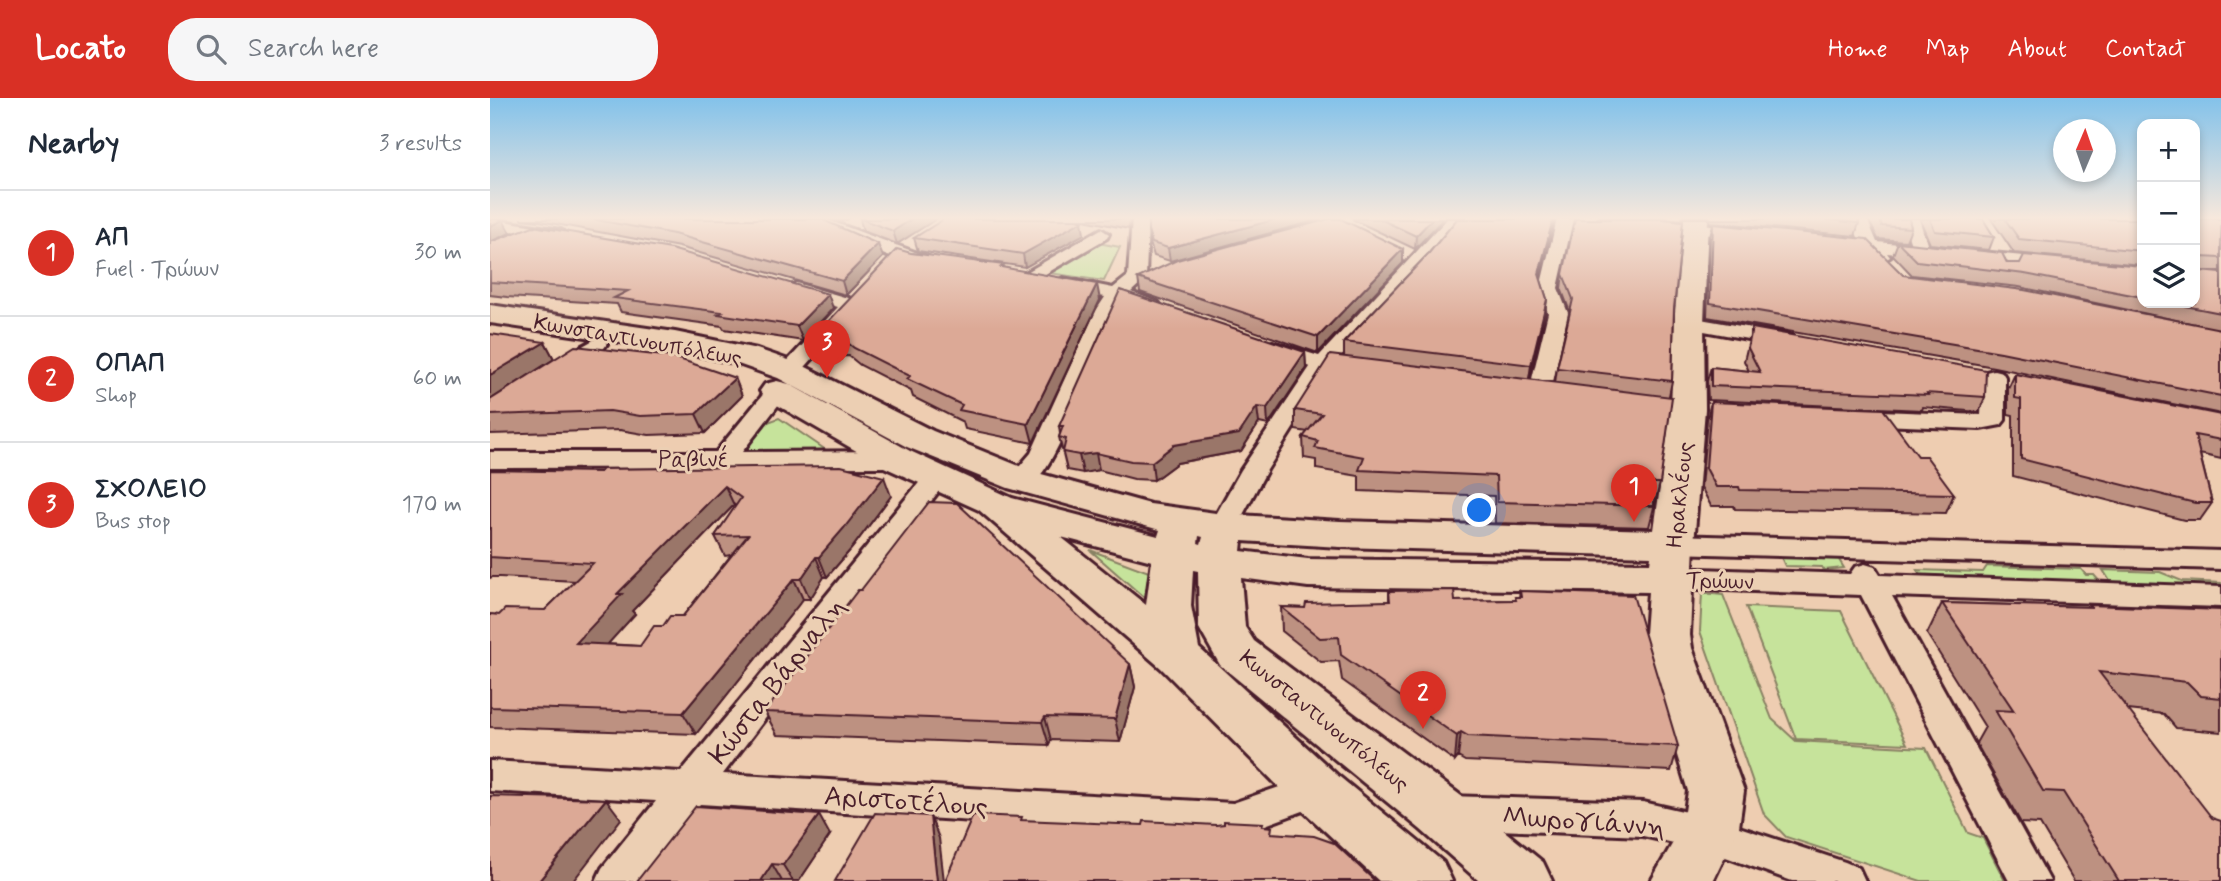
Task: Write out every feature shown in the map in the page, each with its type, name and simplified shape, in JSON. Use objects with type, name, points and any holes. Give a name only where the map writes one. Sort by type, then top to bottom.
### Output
[{"type":"main road","name":"Ηρακλέους","points":[[1694,256],[1689,323],[1692,409],[1672,561],[1668,648],[1716,791],[1717,807],[1695,858]]},
{"type":"main road","name":"Κωνσταντινουπόλεως","points":[[490,314],[712,348],[746,356],[897,459],[936,478],[1007,491]]},
{"type":"main road","name":"Κωνσταντινουπόλεως","points":[[490,328],[666,355],[722,367],[751,377],[783,381],[920,439],[1007,491],[1317,790],[1422,881]]},
{"type":"main road","name":"Τρώων","points":[[1007,491],[1109,539],[1200,541],[1308,573],[1672,561]]},
{"type":"main road","name":"Κωνσταντινουπόλεως","points":[[1200,541],[1222,628],[1237,653],[1440,812],[1522,881]]},
{"type":"main road","points":[[1178,656],[1169,625],[1167,591],[1200,541]]},
{"type":"street","points":[[887,256],[893,259],[953,266]]},
{"type":"street","points":[[893,259],[898,256]]},
{"type":"street","points":[[1029,276],[1077,256]]},
{"type":"street","points":[[1128,256],[1137,278]]},
{"type":"street","points":[[1409,256],[1420,261]]},
{"type":"street","points":[[1200,541],[1254,470],[1323,364],[1425,256]]},
{"type":"street","points":[[1557,256],[1549,288],[1558,313],[1533,391],[1567,395]]},
{"type":"street","points":[[1880,256],[1896,272]]},
{"type":"street","points":[[1965,256],[2074,266]]},
{"type":"street","points":[[2004,256],[2010,278]]},
{"type":"street","points":[[1004,273],[1117,294],[1172,313]]},
{"type":"street","points":[[1007,491],[1042,455],[1105,312],[1117,294],[1137,278],[1155,274]]},
{"type":"street","points":[[723,459],[783,381],[856,300],[775,282]]},
{"type":"street","points":[[1689,323],[1809,344]]},
{"type":"street","points":[[1248,339],[1323,364],[1377,371]]},
{"type":"street","points":[[544,379],[597,344]]},
{"type":"street","points":[[1968,373],[2021,383]]},
{"type":"street","points":[[1835,416],[1980,422],[1993,420],[1994,377]]},
{"type":"street","name":"Ραβινέ","points":[[490,460],[897,459]]},
{"type":"street","name":"Κώστα Βάρναλη","points":[[616,881],[936,478]]},
{"type":"street","points":[[1853,550],[2030,881]]},
{"type":"street","name":"Τρώων","points":[[1672,561],[1853,550],[2221,560]]},
{"type":"street","name":"Τρώων","points":[[1672,561],[1871,587],[2221,597]]},
{"type":"street","name":"Αριστοτέλους","points":[[490,776],[1233,820],[1317,790]]},
{"type":"street","name":"Μωρογιάννη","points":[[1440,812],[1643,819],[1695,858],[1845,881]]},
{"type":"green space","points":[[1078,256],[1116,256],[1104,281],[1049,273]]},
{"type":"green space","points":[[779,418],[826,450],[825,452],[746,454],[744,449],[768,422]]},
{"type":"green space","points":[[1090,550],[1157,575],[1148,601]]},
{"type":"green space","points":[[1779,553],[1836,555],[1844,568],[1824,570],[1822,567],[1785,566]]},
{"type":"green space","points":[[1987,566],[2081,569],[2086,575],[2094,575],[2101,583],[1922,577],[1917,570],[1983,572]]},
{"type":"green space","points":[[2103,570],[2160,572],[2182,581],[2221,583],[2221,587],[2115,584]]},
{"type":"green space","points":[[1702,593],[1723,595],[1772,719],[1796,741],[1926,748],[1968,833],[1983,838],[2005,881],[1921,881],[1786,837],[1764,814],[1700,631]]},
{"type":"green space","points":[[1746,607],[1841,611],[1907,744],[1796,739]]},
{"type":"building","points":[[490,256],[694,256],[828,294],[797,326],[718,314],[722,312],[614,298],[628,291],[490,282]]},
{"type":"building","points":[[751,256],[867,256],[842,281]]},
{"type":"building","points":[[891,256],[931,256],[1004,265],[1001,267],[1097,284],[1028,424],[959,410],[962,405],[907,379],[910,376],[854,348],[843,339],[821,339],[822,328]]},
{"type":"building","points":[[1194,256],[1397,256],[1318,337],[1138,278]]},
{"type":"building","points":[[1427,256],[1544,256],[1539,274],[1547,299],[1531,365],[1344,342]]},
{"type":"building","points":[[1567,256],[1679,256],[1674,308],[1672,381],[1557,368],[1573,299],[1563,274]]},
{"type":"building","points":[[1712,256],[1884,256],[1903,275],[2024,290],[2221,329],[2221,396],[2001,352],[1710,303]]},
{"type":"building","points":[[1912,256],[2003,256],[2007,263],[2020,263],[2024,256],[2030,256],[2137,266],[2137,296],[2025,274],[1917,261]]},
{"type":"building","points":[[2200,256],[2221,256],[2221,258],[2200,259]]},
{"type":"building","points":[[2200,259],[2201,271],[2221,273],[2221,313],[2196,308],[2200,308]]},
{"type":"building","points":[[1120,290],[1305,352],[1267,408],[1257,407],[1239,434],[1174,445],[1152,462],[1131,461],[1096,453],[1079,455],[1063,452],[1066,439],[1059,437],[1063,426],[1059,426]]},
{"type":"building","points":[[1752,328],[1986,370],[1985,397],[1711,386],[1711,367],[1760,372],[1748,348]]},
{"type":"building","points":[[490,334],[545,342],[490,375]]},
{"type":"building","points":[[575,346],[673,357],[735,378],[696,414],[640,416],[610,411],[490,415],[490,400]]},
{"type":"building","points":[[1330,355],[1672,397],[1660,483],[1653,483],[1654,506],[1497,502],[1496,476],[1359,470],[1364,457],[1315,448],[1318,441],[1303,437],[1322,414],[1295,410]]},
{"type":"building","points":[[2015,374],[2221,415],[2221,440],[2195,435],[2212,503],[2195,503],[2021,459],[2021,399],[2015,398]]},
{"type":"building","points":[[1711,402],[1883,409],[1918,456],[1926,456],[1954,494],[1740,490],[1739,487],[1716,487],[1706,468]]},
{"type":"building","points":[[841,466],[884,477],[844,528],[819,557],[816,557],[801,579],[794,579],[683,713],[490,707],[490,614],[499,615],[505,609],[545,610],[593,563],[490,557],[490,470],[600,472],[603,469]],"holes":[[[725,486],[741,498],[715,536],[748,535],[683,616],[670,616],[663,626],[654,626],[640,646],[576,643],[622,594],[617,594]]]},
{"type":"building","points":[[929,502],[957,503],[1130,664],[1115,719],[1045,717],[1042,722],[765,712]]},
{"type":"building","points":[[1454,590],[1455,601],[1516,600],[1515,597],[1521,597],[1520,591],[1633,595],[1678,746],[1468,736],[1461,732],[1457,736],[1341,655],[1339,637],[1320,638],[1281,607],[1305,608],[1306,603],[1390,601],[1389,591]]},
{"type":"building","points":[[1942,603],[2221,610],[2221,698],[2201,696],[2187,682],[2099,672],[2212,818],[2221,821],[2221,881],[2119,881],[2063,792],[2043,791],[1995,710],[2014,711]]},
{"type":"building","points":[[490,796],[606,799],[539,881],[490,881]]},
{"type":"building","points":[[696,806],[819,815],[783,865],[772,864],[761,881],[637,881]]},
{"type":"building","points":[[875,813],[930,816],[937,881],[835,881]]},
{"type":"building","points":[[973,815],[1022,817],[1021,820],[1143,825],[1144,821],[1216,825],[1224,824],[1224,821],[1263,823],[1262,826],[1272,827],[1271,833],[1314,836],[1334,843],[1375,881],[945,881]]},
{"type":"place","name":"ΣΧΟΛΕΙΟ","points":[[827,378]]},
{"type":"place","name":"ΑΠ","points":[[1634,522]]},
{"type":"place","name":"ΟΠΑΠ","points":[[1423,729]]}]
